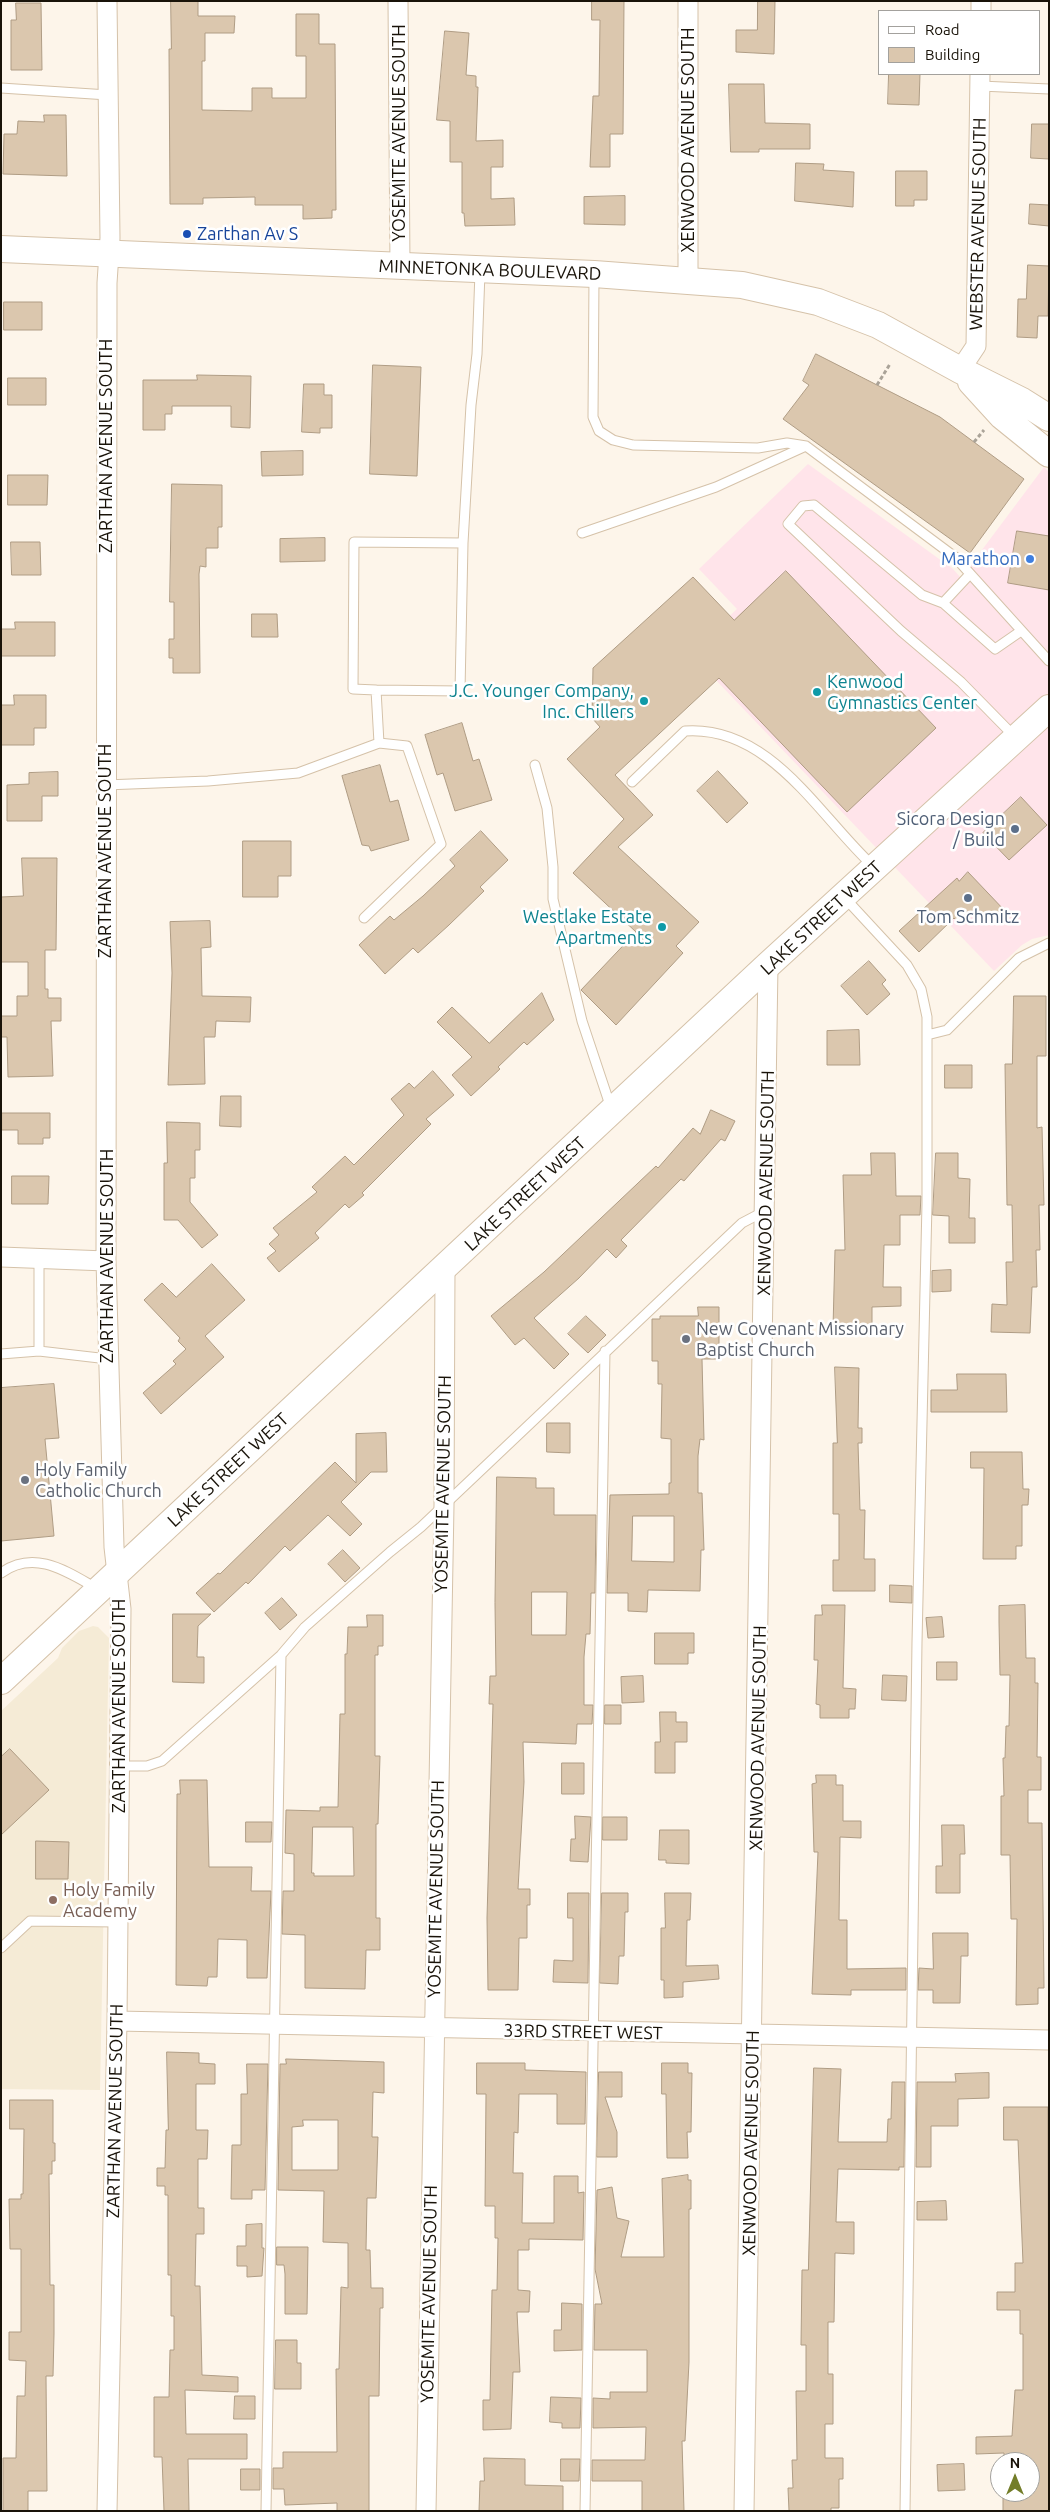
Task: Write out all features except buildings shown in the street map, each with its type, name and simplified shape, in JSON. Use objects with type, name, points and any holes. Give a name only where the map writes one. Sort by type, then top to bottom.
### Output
[{"type":"street","name":"ZARTHAN AVENUE SOUTH","points":[[107,1],[110,254],[107,283],[105,785],[106,1261],[114,1547],[108,1581],[121,1609],[117,2021],[107,2511]]},
{"type":"street","name":"YOSEMITE AVENUE SOUTH","points":[[398,1],[400,266]]},
{"type":"street","name":"XENWOOD AVENUE SOUTH","points":[[688,1],[688,279]]},
{"type":"street","name":"WEBSTER AVENUE SOUTH","points":[[960,370],[976,346],[980,80]]},
{"type":"street","name":"MINNETONKA BOULEVARD","points":[[1,249],[594,274],[742,284],[818,302],[878,325],[960,370],[1022,401],[1049,418]]},
{"type":"street","name":"MINNETONKA BOULEVARD","points":[[960,370],[1002,416],[1049,454]]},
{"type":"street","name":"LAKE STREET WEST","points":[[1,1681],[612,1113],[768,965],[1049,708]]},
{"type":"street","name":"XENWOOD AVENUE SOUTH","points":[[744,2511],[766,1211],[768,965]]},
{"type":"street","points":[[1,1257],[106,1261]]},
{"type":"street","name":"YOSEMITE AVENUE SOUTH","points":[[426,2511],[433,2028],[444,1505],[445,1268]]},
{"type":"street","name":"33RD STREET WEST","points":[[117,2021],[753,2036],[1049,2040]]},
{"type":"lane","points":[[980,80],[1049,90]]},
{"type":"lane","points":[[1,88],[108,95]]},
{"type":"lane","points":[[463,543],[354,542],[353,689],[460,691],[463,543],[471,405],[477,354],[481,269]]},
{"type":"lane","points":[[594,274],[593,417],[599,431],[613,440],[633,445],[758,448],[787,443],[806,446],[955,557],[1049,661]]},
{"type":"lane","points":[[582,533],[716,487],[806,446]]},
{"type":"lane","points":[[1016,739],[961,682],[901,632],[788,524],[803,506],[814,505],[922,595],[943,603],[995,649],[1021,631]]},
{"type":"lane","points":[[943,603],[970,574]]},
{"type":"lane","points":[[376,690],[379,743]]},
{"type":"lane","points":[[632,782],[686,731],[702,730],[718,733],[753,748],[779,765],[857,851],[875,868]]},
{"type":"lane","points":[[105,785],[208,781],[298,773],[379,743],[407,746],[440,844],[364,918]]},
{"type":"lane","points":[[535,765],[547,808],[553,867],[553,899],[582,1021],[612,1113]]},
{"type":"lane","points":[[844,897],[907,965],[921,989],[927,1017],[927,1203],[905,2511]]},
{"type":"lane","points":[[927,1035],[947,1030],[1019,958],[1049,944]]},
{"type":"lane","points":[[120,1766],[147,1766],[162,1762],[281,1655],[305,1627],[444,1505],[742,1223],[766,1211]]},
{"type":"lane","points":[[39,1258],[39,1352]]},
{"type":"lane","points":[[1,1354],[39,1352],[108,1359]]},
{"type":"lane","points":[[586,2511],[605,1352]]},
{"type":"lane","points":[[1,1573],[11,1566],[33,1561],[108,1581]]},
{"type":"lane","points":[[266,2511],[281,1655]]},
{"type":"lane","points":[[1,1948],[30,1921],[118,1922]]},
{"type":"path","points":[[877,385],[890,364]]},
{"type":"path","points":[[974,442],[987,426]]},
{"type":"shaded area","points":[[808,464],[953,569],[961,578],[1044,467],[1049,472],[1049,935],[1032,939],[1022,945],[994,971],[690,653],[737,609],[699,569]]},
{"type":"shaded area","name":"Holy Family Academy","points":[[93,1626],[98,1627],[109,1638],[100,2090],[1,2089],[1,1711],[58,1658],[62,1648],[79,1631]]},
{"type":"place","name":"Zarthan Av S","points":[[187,234]]},
{"type":"place","name":"Marathon","points":[[1030,559]]},
{"type":"place","name":"Kenwood Gymnastics Center","points":[[817,692]]},
{"type":"place","name":"J.C. Younger Company, Inc. Chillers","points":[[644,701]]},
{"type":"place","name":"Sicora Design / Build","points":[[1015,829]]},
{"type":"place","name":"Tom Schmitz","points":[[968,898]]},
{"type":"place","name":"Westlake Estate Apartments","points":[[662,927]]},
{"type":"place","name":"New Covenant Missionary Baptist Church","points":[[686,1339]]},
{"type":"place","name":"Holy Family Catholic Church","points":[[25,1480]]},
{"type":"place","name":"Holy Family Academy","points":[[53,1900]]}]
